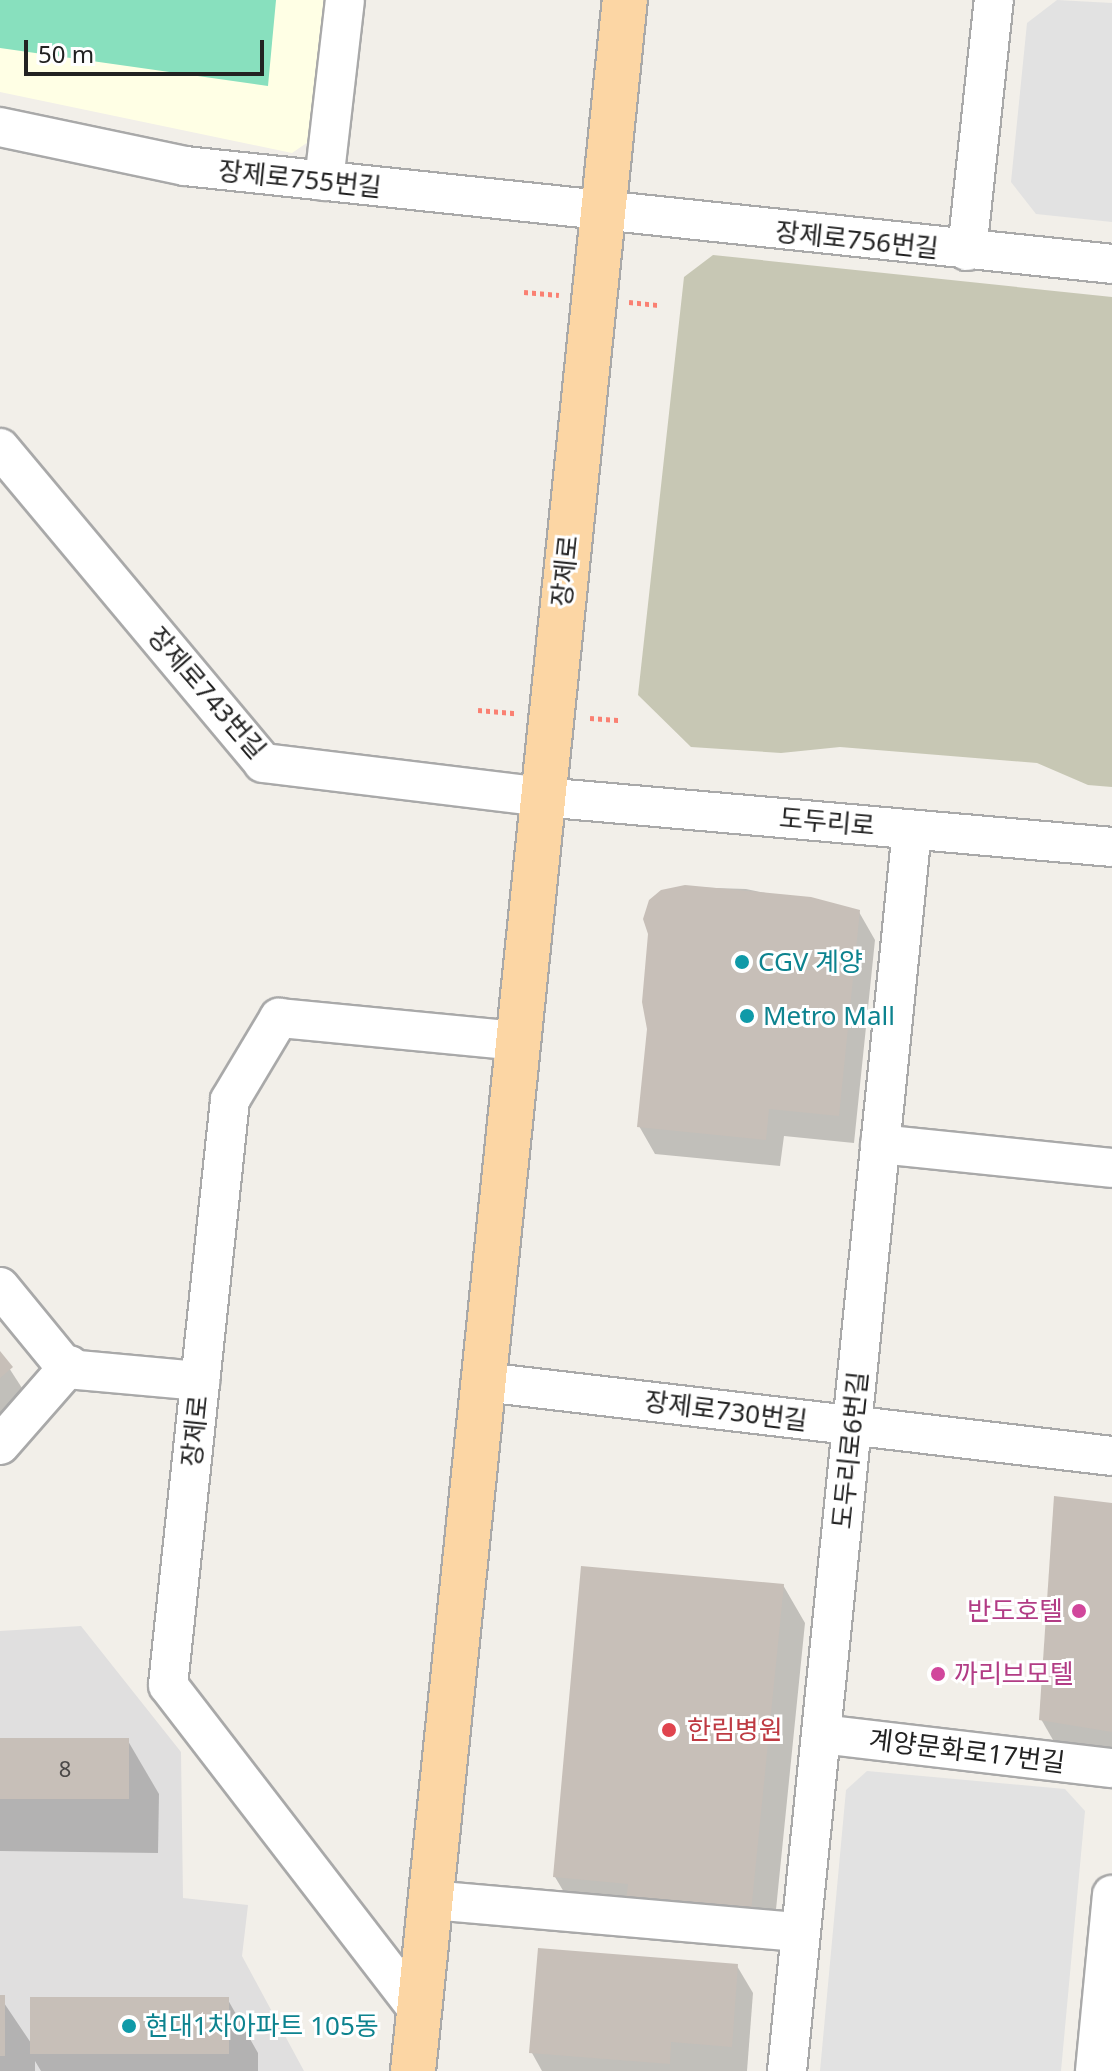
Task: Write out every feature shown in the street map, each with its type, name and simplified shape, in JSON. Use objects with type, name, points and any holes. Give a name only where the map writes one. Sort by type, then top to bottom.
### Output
[{"type":"main road","name":"장제로","points":[[593,0],[614,102]]},
{"type":"main road","name":"장제로","points":[[413,2071],[516,1041],[625,0]]},
{"type":"main road","name":"장제로","points":[[614,102],[657,0]]},
{"type":"street","points":[[324,181],[345,0]]},
{"type":"street","points":[[967,251],[994,0]]},
{"type":"street","name":"장제로755번길","points":[[0,127],[185,166],[602,213]]},
{"type":"street","name":"장제로756번길","points":[[602,213],[1112,264]]},
{"type":"street","name":"장제로743번길","points":[[0,448],[263,763],[542,797]]},
{"type":"street","name":"도두리로","points":[[542,797],[1112,847]]},
{"type":"street","name":"도두리로6번길","points":[[787,2071],[912,830]]},
{"type":"street","name":"장제로","points":[[419,2011],[168,1685],[230,1100],[279,1018],[516,1041]]},
{"type":"street","points":[[880,1144],[1112,1168]]},
{"type":"street","points":[[0,1287],[69,1367],[200,1381]]},
{"type":"street","points":[[0,1445],[69,1367]]},
{"type":"street","name":"장제로730번길","points":[[484,1382],[1112,1456]]},
{"type":"street","name":"계양문화로17번길","points":[[822,1734],[1112,1768]]},
{"type":"street","points":[[1095,2071],[1112,1895]]},
{"type":"street","points":[[431,1900],[800,1932]]},
{"type":"shaded area","points":[[0,0],[327,0],[311,140],[292,153],[0,92]]},
{"type":"shaded area","points":[[1057,0],[1112,3],[1112,222],[1036,214],[1011,182],[1027,23]]},
{"type":"shaded area","points":[[713,255],[1112,297],[1112,787],[1088,785],[1037,763],[840,747],[781,753],[691,747],[638,695],[684,277]]},
{"type":"shaded area","points":[[81,1626],[181,1752],[183,1898],[248,1905],[242,1956],[304,2071],[0,2071],[0,1631]]},
{"type":"shaded area","points":[[867,1771],[1065,1789],[1085,1811],[1061,2071],[820,2071],[846,1790]]},
{"type":"green space","points":[[0,0],[276,0],[268,86],[0,48]]},
{"type":"building","name":"Metro Mall","points":[[685,885],[811,897],[860,910],[839,1116],[769,1109],[766,1140],[637,1127],[647,1029],[642,1002],[648,934],[643,919],[649,900],[661,890]]},
{"type":"building","points":[[0,1351],[13,1367],[0,1378]]},
{"type":"building","name":"반도호텔","points":[[1054,1496],[1112,1503],[1112,1732],[1039,1720]]},
{"type":"building","name":"한림병원","points":[[581,1566],[784,1584],[751,1912],[626,1901],[628,1884],[553,1877]]},
{"type":"building","points":[[0,1738],[129,1738],[129,1799],[0,1799]]},
{"type":"building","points":[[538,1948],[738,1964],[732,2047],[671,2042],[670,2064],[529,2053]]},
{"type":"building","points":[[0,1995],[5,1995],[5,2056],[0,2056]]},
{"type":"building","name":"현대1차아파트 105동","points":[[30,1997],[229,1997],[229,2054],[30,2054]]},
{"type":"place","name":"CGV 계양","points":[[742,962]]},
{"type":"place","name":"Metro Mall","points":[[747,1016]]},
{"type":"place","name":"반도호텔","points":[[1079,1611]]},
{"type":"place","name":"까리브모텔","points":[[938,1674]]},
{"type":"place","name":"한림병원","points":[[669,1730]]},
{"type":"place","name":"현대1차아파트 105동","points":[[129,2026]]}]
